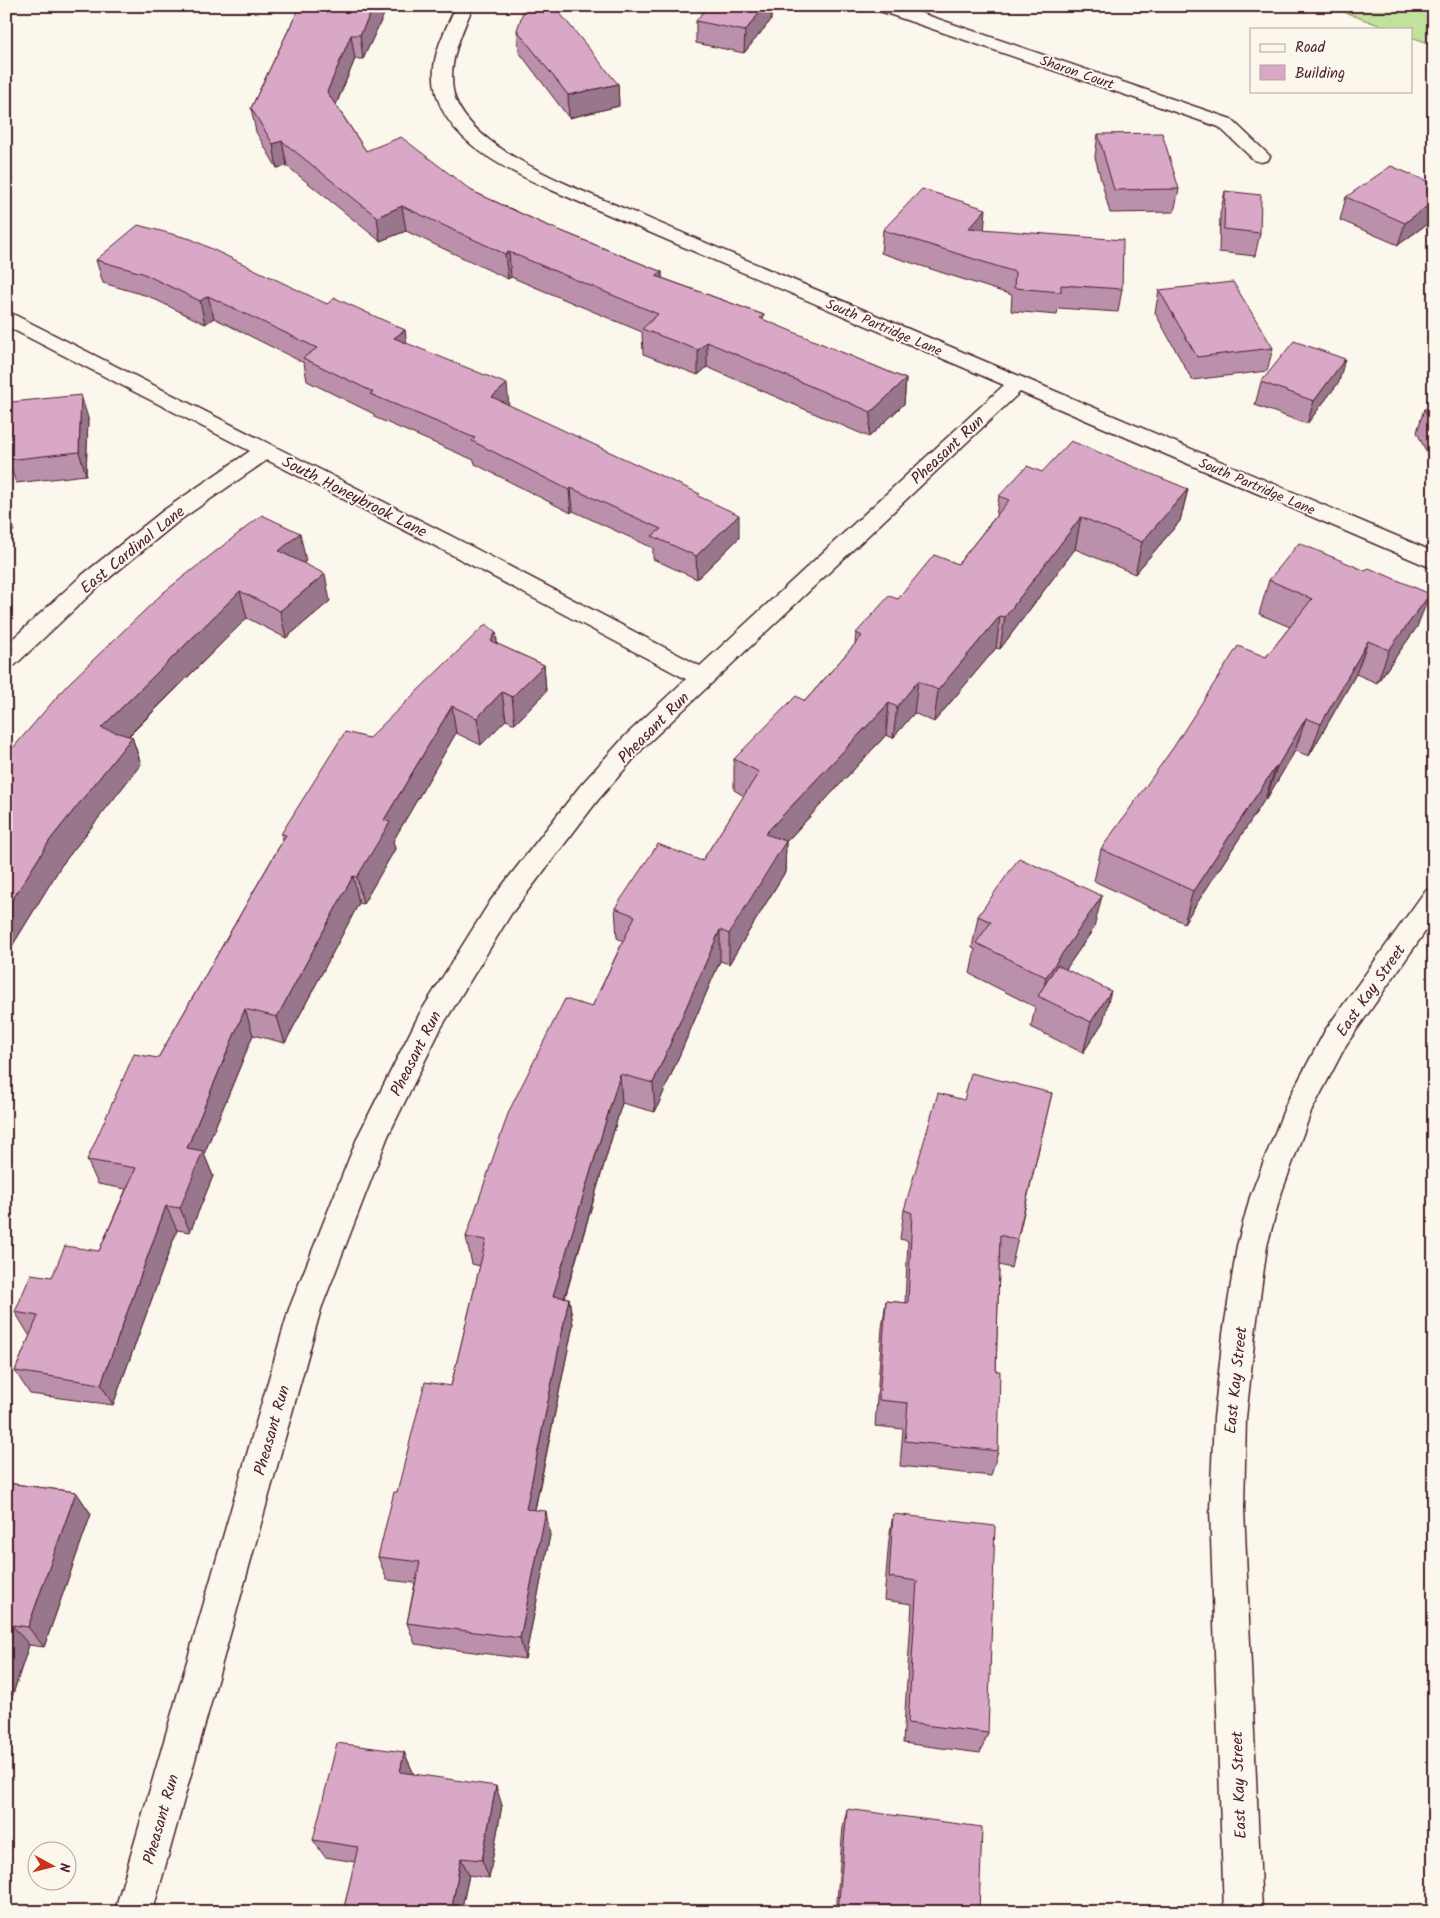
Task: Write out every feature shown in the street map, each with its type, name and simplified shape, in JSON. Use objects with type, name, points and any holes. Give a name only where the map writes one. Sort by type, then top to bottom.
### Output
[{"type":"street","name":"South Partridge Lane","points":[[465,6],[448,48],[443,67],[443,85],[449,104],[459,122],[474,138],[499,157],[530,174],[1434,561]]},
{"type":"street","name":"Sharon Court","points":[[883,6],[1225,123],[1261,156]]},
{"type":"street","name":"South Honeybrook Lane","points":[[6,318],[440,540],[703,678]]},
{"type":"street","name":"Pheasant Run","points":[[136,1912],[136,1903],[305,1310],[372,1136],[430,1021],[501,907],[589,793],[635,741],[1018,384]]},
{"type":"street","name":"East Cardinal Lane","points":[[6,659],[89,582],[172,515],[266,451]]},
{"type":"street","name":"East Kay Street","points":[[1243,1912],[1227,1509],[1232,1398],[1252,1246],[1264,1197],[1297,1111],[1336,1038],[1434,898]]},
{"type":"green space","points":[[1328,6],[1434,6],[1434,45],[1412,37],[1412,28],[1386,28]]},
{"type":"building","points":[[300,6],[374,6],[360,35],[351,35],[327,92],[366,151],[401,137],[472,191],[544,224],[662,272],[656,276],[764,315],[760,318],[906,379],[871,412],[707,342],[698,350],[642,329],[658,314],[509,252],[505,254],[402,206],[377,217],[282,141],[273,144],[251,108]]},
{"type":"building","points":[[525,6],[554,6],[618,84],[568,95],[517,30]]},
{"type":"building","points":[[708,6],[765,6],[745,31],[696,21]]},
{"type":"building","points":[[1162,133],[1179,189],[1114,190],[1098,134]]},
{"type":"building","points":[[1391,166],[1434,184],[1434,201],[1405,223],[1346,197]]},
{"type":"building","points":[[922,189],[986,209],[969,228],[1123,240],[1122,289],[1061,285],[1061,292],[1014,288],[1015,272],[883,230]]},
{"type":"building","points":[[1225,191],[1261,195],[1260,233],[1224,229]]},
{"type":"building","points":[[138,225],[191,239],[327,304],[335,298],[405,330],[394,338],[507,384],[492,397],[700,494],[698,496],[739,515],[696,556],[652,536],[661,529],[571,488],[569,490],[472,441],[475,438],[370,394],[373,392],[303,358],[317,348],[208,296],[200,301],[142,273],[96,260]]},
{"type":"building","points":[[1233,282],[1273,348],[1197,357],[1159,290]]},
{"type":"building","points":[[1294,341],[1345,359],[1314,401],[1261,382]]},
{"type":"building","points":[[81,395],[79,452],[8,460],[12,402]]},
{"type":"building","points":[[1424,409],[1434,409],[1434,429]]},
{"type":"building","points":[[1071,441],[1188,489],[1142,542],[1081,517],[1005,617],[1000,616],[938,690],[918,681],[897,707],[889,703],[765,834],[786,841],[729,934],[720,930],[653,1083],[620,1074],[553,1296],[569,1298],[526,1509],[546,1511],[520,1638],[407,1623],[420,1562],[378,1557],[425,1382],[451,1386],[486,1240],[466,1237],[509,1111],[565,999],[592,1007],[635,916],[615,908],[658,844],[702,861],[759,772],[734,759],[796,696],[805,701],[862,636],[856,633],[889,596],[898,599],[934,555],[958,564],[1009,500],[999,496],[1027,466],[1042,472]]},
{"type":"building","points":[[262,515],[300,533],[279,551],[325,574],[280,611],[240,591],[101,728],[132,737],[50,840],[6,910],[6,756],[68,684],[164,592]]},
{"type":"building","points":[[1299,543],[1366,571],[1369,568],[1430,594],[1389,650],[1368,641],[1321,724],[1306,718],[1277,767],[1193,891],[1101,849],[1173,748],[1238,646],[1266,657],[1312,599],[1269,580]]},
{"type":"building","points":[[486,624],[496,632],[491,641],[544,665],[512,697],[502,692],[477,718],[452,706],[384,820],[390,822],[357,877],[353,876],[277,1017],[245,1009],[187,1148],[203,1151],[180,1208],[166,1206],[101,1384],[15,1371],[38,1316],[15,1312],[31,1274],[52,1277],[65,1246],[99,1251],[136,1168],[87,1160],[134,1054],[158,1058],[286,835],[281,834],[345,732],[369,738]]},
{"type":"building","points":[[1019,858],[1102,896],[1046,977],[976,943],[991,922],[978,916]]},
{"type":"building","points":[[1057,965],[1111,991],[1091,1022],[1038,996]]},
{"type":"building","points":[[971,1073],[1052,1093],[1017,1240],[1000,1235],[996,1371],[1000,1371],[998,1451],[905,1441],[908,1403],[879,1400],[886,1301],[908,1303],[912,1213],[904,1210],[938,1093],[964,1100]]},
{"type":"building","points":[[6,1483],[76,1492],[28,1627],[12,1625],[6,1643]]},
{"type":"building","points":[[893,1514],[995,1526],[988,1733],[908,1723],[917,1581],[889,1577]]},
{"type":"building","points":[[337,1743],[404,1752],[400,1772],[496,1786],[482,1860],[461,1858],[451,1912],[343,1912],[358,1847],[313,1840]]},
{"type":"building","points":[[847,1809],[982,1827],[979,1912],[838,1912]]},
{"type":"waterway","points":[[1427,6],[1434,8]]}]
